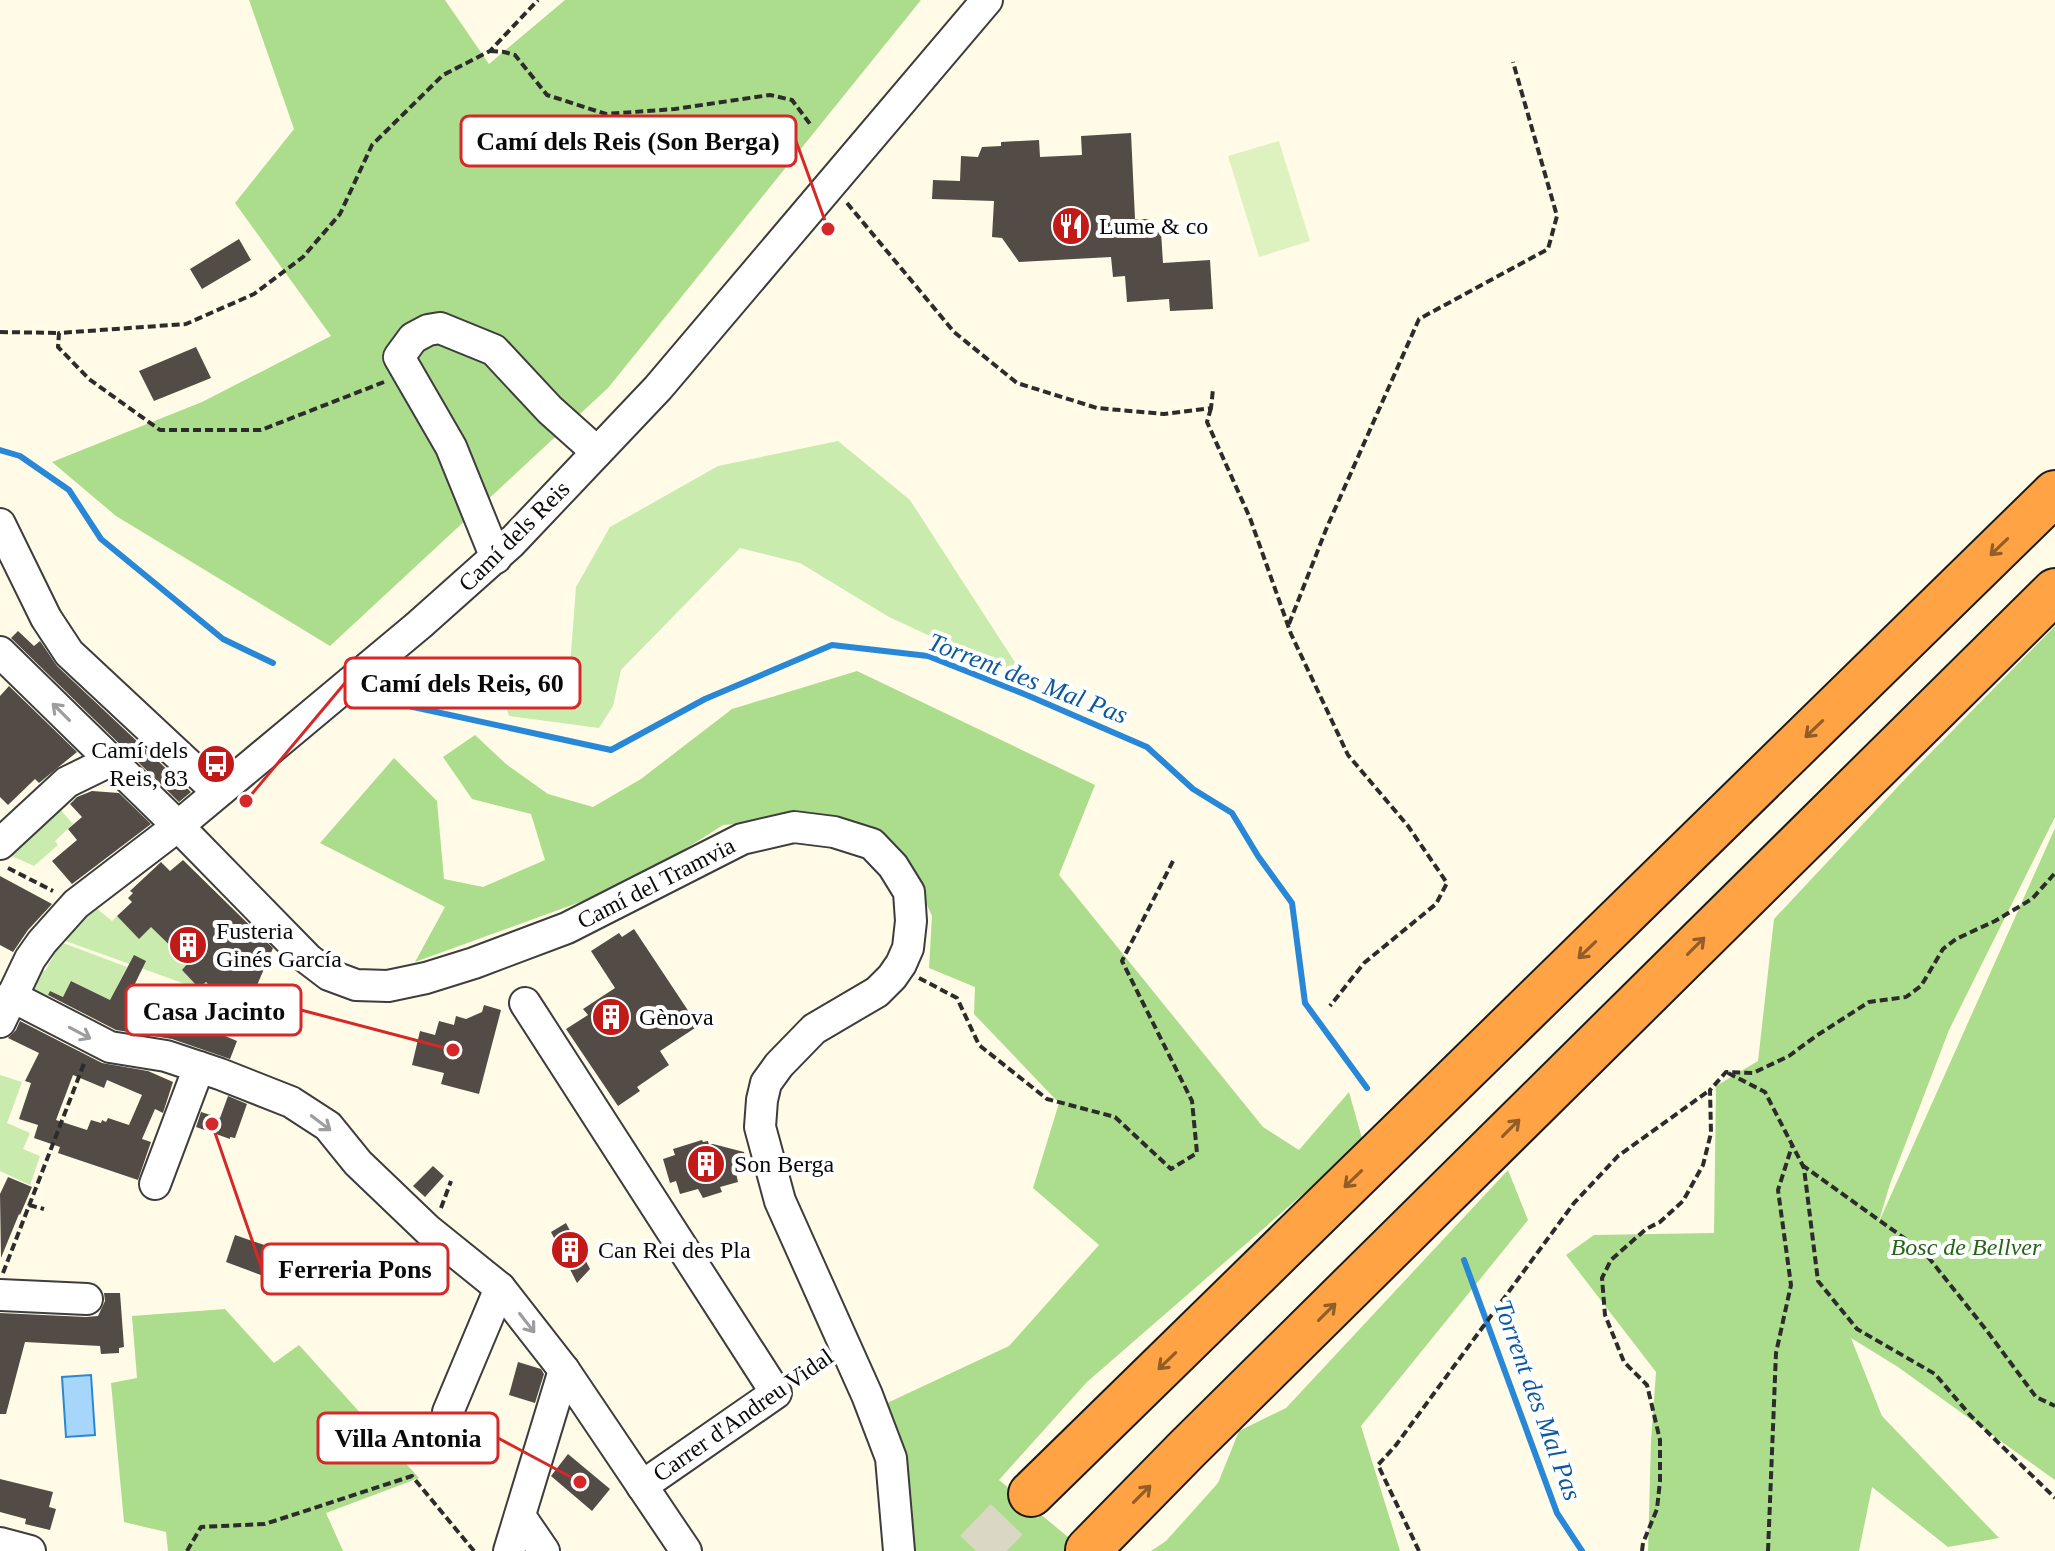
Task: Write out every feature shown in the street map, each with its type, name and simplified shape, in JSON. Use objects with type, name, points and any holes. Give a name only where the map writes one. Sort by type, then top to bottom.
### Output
[{"type":"highway","points":[[1031,1494],[2055,493]]},
{"type":"highway","points":[[1088,1550],[2055,591]]},
{"type":"street","name":"Camí dels Reis","points":[[6,1009],[30,959],[42,942],[76,904],[167,816],[218,792],[496,558],[658,388],[987,0]]},
{"type":"street","points":[[496,558],[451,447],[399,357],[413,338],[440,328],[494,350],[550,410],[597,452]]},
{"type":"street","points":[[0,524],[46,618],[69,653],[218,792]]},
{"type":"street","points":[[0,652],[167,816]]},
{"type":"street","points":[[0,844],[67,782],[110,761]]},
{"type":"street","points":[[67,782],[108,781],[124,787],[167,816]]},
{"type":"street","name":"Camí del Tramvia","points":[[167,816],[308,959],[329,975],[356,985],[388,986],[426,978],[567,928],[742,839],[794,827],[834,832],[872,844],[893,866],[909,892],[911,921],[908,948],[892,977],[877,992],[814,1029],[779,1065],[766,1083],[760,1127],[780,1201],[867,1395],[891,1458],[899,1551]]},
{"type":"street","points":[[525,1003],[776,1393]]},
{"type":"street","points":[[6,1009],[110,1047],[166,1056],[199,1067],[291,1102],[328,1126],[358,1163],[428,1230],[500,1288],[564,1370],[686,1551]]},
{"type":"street","points":[[155,1184],[199,1067]]},
{"type":"street","points":[[448,1412],[500,1288]]},
{"type":"street","points":[[0,1295],[87,1299]]},
{"type":"street","points":[[509,1551],[564,1370]]},
{"type":"street","name":"Carrer d'Andreu Vidal","points":[[642,1486],[776,1393]]},
{"type":"street","points":[[520,1516],[544,1551]]},
{"type":"street","points":[[0,1543],[30,1551]]},
{"type":"path","points":[[0,332],[59,333],[186,324],[254,294],[303,257],[340,214],[372,145],[443,75],[490,51],[538,0]]},
{"type":"path","points":[[490,51],[515,55],[547,95],[606,114],[675,109],[770,95],[792,100],[810,124]]},
{"type":"path","points":[[1288,627],[1327,527],[1419,319],[1548,249],[1557,216],[1513,62]]},
{"type":"path","points":[[831,184],[954,332],[1017,383],[1097,408],[1164,414],[1211,408]]},
{"type":"path","points":[[59,333],[58,347],[89,379],[160,430],[261,430],[408,373]]},
{"type":"path","points":[[1213,389],[1207,422],[1250,518],[1288,627],[1348,755],[1408,826],[1447,883],[1436,904],[1364,963],[1330,1006]]},
{"type":"path","points":[[892,977],[920,978],[957,998],[979,1045],[1047,1099],[1115,1117],[1171,1169],[1197,1153],[1192,1101],[1122,961],[1173,861]]},
{"type":"path","points":[[0,864],[76,904]]},
{"type":"path","points":[[1726,1072],[1753,1073],[1789,1056],[1869,1002],[1906,997],[1921,986],[1943,949],[2032,899],[2054,876]]},
{"type":"path","points":[[0,1281],[93,1040]]},
{"type":"path","points":[[1419,1551],[1378,1465],[1396,1445],[1574,1203],[1618,1156],[1710,1090],[1726,1072]]},
{"type":"path","points":[[1726,1072],[1765,1092],[1802,1164],[1818,1281],[1857,1329],[1935,1374],[1970,1415],[2055,1498]]},
{"type":"path","points":[[1642,1551],[1657,1509],[1660,1440],[1647,1385],[1624,1362],[1605,1315],[1602,1278],[1611,1260],[1683,1201],[1703,1165],[1711,1133],[1710,1090]]},
{"type":"path","points":[[1768,1551],[1776,1353],[1791,1285],[1778,1190],[1792,1145]]},
{"type":"path","points":[[1802,1164],[1925,1253],[2036,1397],[2055,1406]]},
{"type":"path","points":[[29,1205],[44,1209]]},
{"type":"path","name":"Carrer d'Andreu Vidal","points":[[776,1393],[845,1345]]},
{"type":"path","points":[[187,1551],[201,1527],[265,1524],[412,1476],[474,1551]]},
{"type":"green space","points":[[249,0],[445,0],[489,64],[565,0],[921,0],[608,388],[330,646],[116,516],[52,462],[202,402],[331,336],[235,203],[294,129]]},
{"type":"green space","points":[[1279,141],[1310,241],[1259,257],[1228,156]]},
{"type":"green space","points":[[838,441],[910,500],[1027,681],[889,617],[800,563],[740,548],[621,670],[613,706],[599,728],[509,716],[499,686],[570,666],[576,587],[610,527],[718,466]]},
{"type":"green space","name":"Bosc de Bellver","points":[[2055,626],[2055,817],[1949,1030],[1890,1184],[1878,1224],[2055,828],[2055,1480],[1898,1367],[1851,1338],[1882,1416],[1999,1538],[1948,1547],[1872,1487],[1859,1551],[1648,1551],[1656,1372],[1566,1255],[1594,1235],[1714,1233],[1716,1086],[1758,1061],[1774,919]]},
{"type":"green space","points":[[857,671],[1095,785],[1059,875],[1263,1127],[1299,1150],[1349,1092],[1363,1142],[1087,1382],[999,1480],[1085,1551],[916,1551],[909,1527],[885,1404],[1009,1346],[1099,1245],[1033,1188],[1059,1103],[974,1014],[975,987],[929,968],[932,916],[909,866],[788,820],[723,825],[630,884],[415,962],[445,907],[320,843],[394,758],[437,801],[444,879],[483,887],[545,860],[531,814],[472,799],[443,757],[475,735],[506,764],[548,794],[593,807],[641,779],[732,709]]},
{"type":"green space","points":[[58,807],[73,824],[55,841],[58,845],[34,866],[5,853]]},
{"type":"green space","points":[[96,908],[112,921],[117,916],[139,938],[151,926],[188,963],[182,970],[202,990],[60,939]]},
{"type":"green space","points":[[58,941],[127,967],[110,1000],[72,981],[63,997],[50,991],[44,1005],[28,997],[41,970],[45,971],[53,957],[48,955]]},
{"type":"green space","points":[[0,1075],[22,1082],[7,1123],[30,1133],[23,1149],[40,1156],[30,1185],[0,1171]]},
{"type":"green space","points":[[1508,1170],[1528,1220],[1361,1426],[1400,1551],[1151,1551],[1166,1541],[1218,1483],[1239,1431],[1286,1408]]},
{"type":"green space","points":[[225,1309],[274,1363],[299,1345],[419,1478],[326,1513],[343,1551],[168,1551],[166,1532],[124,1522],[111,1383],[137,1378],[132,1316]]},
{"type":"water","points":[[91,1375],[95,1435],[66,1437],[62,1377]]},
{"type":"building","name":"Lume & co","points":[[1131,133],[1135,219],[1149,219],[1150,233],[1161,232],[1163,263],[1210,260],[1213,309],[1170,311],[1169,299],[1127,302],[1125,276],[1113,277],[1111,257],[1019,262],[1002,238],[992,237],[994,201],[932,199],[933,180],[960,181],[961,156],[978,157],[982,147],[1001,146],[1001,142],[1039,140],[1040,157],[1082,155],[1081,136]]},
{"type":"building","points":[[239,239],[251,260],[202,289],[190,269]]},
{"type":"building","points":[[196,347],[211,378],[154,401],[139,371]]},
{"type":"building","points":[[18,631],[34,646],[40,641],[57,666],[191,792],[179,802],[11,638]]},
{"type":"building","points":[[9,686],[77,752],[39,783],[35,779],[8,805],[0,797],[0,696]]},
{"type":"building","points":[[92,791],[119,793],[151,824],[72,884],[52,861],[77,840],[68,829],[82,817],[70,804],[77,797]]},
{"type":"building","points":[[183,860],[273,948],[246,1011],[227,1003],[206,982],[199,988],[182,970],[188,963],[151,927],[139,939],[117,916],[132,902],[128,898],[133,893],[130,891],[161,862],[170,871]]},
{"type":"building","points":[[0,876],[52,904],[13,952],[0,945]]},
{"type":"building","name":"Gènova","points":[[634,929],[693,1018],[690,1020],[695,1028],[660,1051],[669,1065],[637,1087],[640,1091],[618,1106],[566,1029],[588,1015],[583,1009],[615,988],[591,951],[619,933],[622,937]]},
{"type":"building","points":[[134,955],[146,961],[129,996],[237,1041],[230,1059],[172,1039],[116,1030],[48,995],[50,991],[63,997],[71,981],[110,1000]]},
{"type":"building","points":[[484,1005],[501,1010],[479,1094],[441,1084],[444,1073],[412,1065],[420,1031],[435,1035],[439,1021],[454,1025],[456,1016],[466,1019],[482,1012]]},
{"type":"building","points":[[20,1021],[102,1063],[148,1071],[173,1082],[163,1113],[155,1109],[142,1139],[151,1142],[138,1180],[58,1153],[60,1147],[34,1138],[38,1125],[19,1119],[31,1083],[25,1081],[39,1053],[8,1038]],"holes":[[[73,1075],[104,1088],[107,1080],[142,1095],[129,1125],[108,1118],[101,1123],[91,1120],[87,1130],[56,1120]]]},
{"type":"building","points":[[228,1096],[247,1104],[235,1138],[196,1127],[201,1112],[220,1118]]},
{"type":"building","name":"Son Berga","points":[[708,1141],[709,1145],[744,1152],[749,1169],[736,1173],[738,1182],[720,1187],[722,1192],[703,1198],[698,1189],[680,1194],[676,1181],[670,1183],[663,1159],[675,1155],[673,1149]]},
{"type":"building","points":[[433,1166],[444,1176],[425,1197],[413,1186]]},
{"type":"building","points":[[8,1177],[32,1187],[1,1258],[0,1194]]},
{"type":"building","name":"Can Rei des Pla","points":[[566,1223],[590,1269],[577,1283],[551,1232]]},
{"type":"building","points":[[235,1235],[279,1250],[269,1278],[226,1262]]},
{"type":"building","points":[[104,1293],[120,1293],[124,1347],[119,1348],[119,1353],[101,1354],[100,1346],[25,1342],[6,1414],[0,1414],[0,1313],[98,1316],[105,1301]]},
{"type":"building","points":[[518,1362],[541,1369],[544,1374],[535,1403],[509,1395]]},
{"type":"building","points":[[568,1454],[610,1489],[592,1511],[551,1476]]},
{"type":"building","points":[[0,1479],[53,1492],[49,1507],[56,1509],[50,1530],[25,1524],[26,1519],[0,1512]]},
{"type":"waterway","name":"Torrent des Mal Pas","points":[[0,450],[20,456],[69,490],[101,539],[223,639],[273,663]]},
{"type":"waterway","name":"Torrent des Mal Pas","points":[[404,705],[611,750],[705,699],[832,645],[928,656],[1029,696],[1147,747],[1193,789],[1232,813],[1292,903],[1305,1003],[1367,1088]]},
{"type":"waterway","name":"Torrent des Mal Pas","points":[[1464,1260],[1557,1513],[1582,1551]]},
{"type":"tunnel","points":[[976,1551],[1031,1494]]},
{"type":"place","name":"Lume & co","points":[[1071,226]]},
{"type":"place","name":"Camí dels Reis (Son Berga)","points":[[828,229]]},
{"type":"place","name":"Camí dels Reis, 83","points":[[216,764]]},
{"type":"place","name":"Camí dels Reis, 60","points":[[246,801]]},
{"type":"place","name":"Fusteria Ginés García","points":[[188,945]]},
{"type":"place","name":"Gènova","points":[[611,1017]]},
{"type":"place","name":"Casa Jacinto","points":[[453,1050]]},
{"type":"place","name":"Ferreria Pons","points":[[212,1124]]},
{"type":"place","name":"Son Berga","points":[[706,1164]]},
{"type":"place","name":"Can Rei des Pla","points":[[570,1250]]},
{"type":"place","name":"Villa Antonia","points":[[580,1482]]}]
